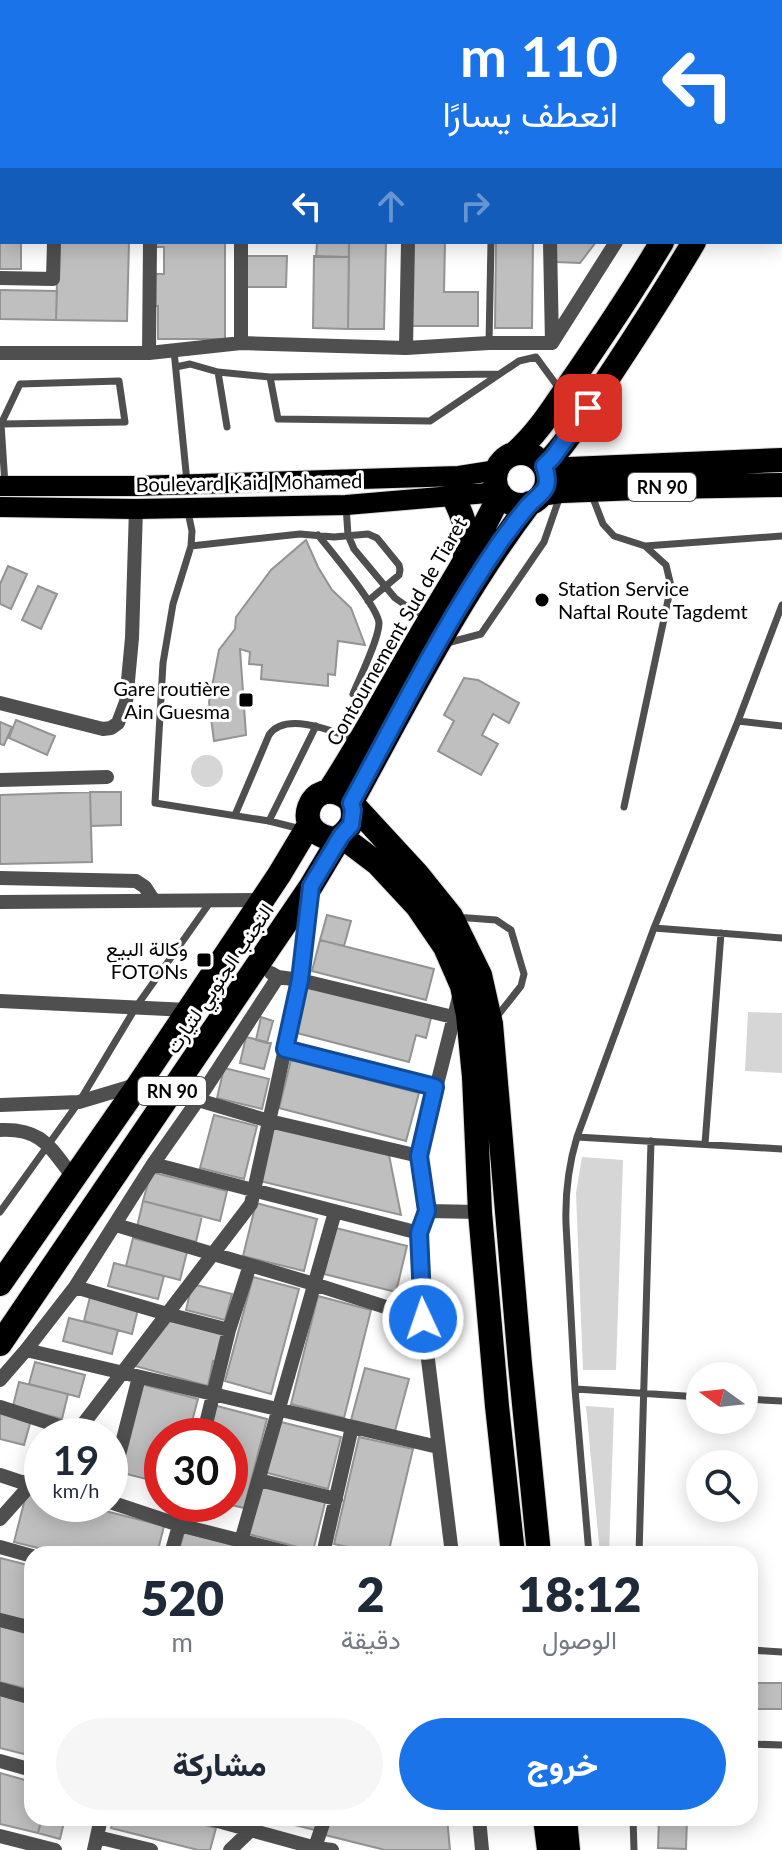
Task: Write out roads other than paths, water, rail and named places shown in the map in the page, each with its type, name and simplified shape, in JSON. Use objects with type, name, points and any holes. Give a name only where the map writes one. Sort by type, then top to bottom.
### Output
[{"type":"highway","points":[[545,485],[517,504],[510,502],[499,485],[504,459],[515,453],[537,431],[605,333],[661,244]]},
{"type":"highway","points":[[538,1546],[491,1024],[480,975],[451,916],[418,875],[351,803],[342,794],[329,791],[315,797],[310,802],[307,817],[308,828],[326,838],[336,839],[347,831],[354,818],[351,803],[481,571],[545,485],[553,457],[654,309],[693,244]]},
{"type":"highway","points":[[588,408],[579,440],[581,449],[613,467]]},
{"type":"highway","points":[[515,453],[535,456],[545,485]]},
{"type":"highway","name":"RN 90","points":[[545,485],[613,467],[782,460]]},
{"type":"highway","name":"Contournement Sud de Tiaret","points":[[329,791],[481,535],[499,485]]},
{"type":"highway","name":"RN 90","points":[[545,485],[590,491],[782,485]]},
{"type":"highway","points":[[453,496],[468,538],[464,563]]},
{"type":"highway","name":"التجنب الجنوبي لتيارت","points":[[0,1283],[139,1084],[308,828]]},
{"type":"highway","points":[[341,836],[378,864],[417,906],[445,947],[462,986],[474,1077],[480,1212],[512,1546]]},
{"type":"highway","name":"التجنب الجنوبي لتيارت","points":[[0,1344],[311,886],[341,836]]},
{"type":"highway","points":[[546,1826],[549,1850]]},
{"type":"highway","points":[[566,1826],[568,1850]]},
{"type":"main road","name":"Boulevard Kaid Mohamed","points":[[3,486],[135,486],[459,476],[499,485]]},
{"type":"main road","name":"Boulevard Kaid Mohamed","points":[[0,507],[136,509],[346,505],[453,496],[499,485]]},
{"type":"street","points":[[0,278],[53,279],[54,244]]},
{"type":"street","points":[[149,353],[150,244]]},
{"type":"street","points":[[241,244],[241,343]]},
{"type":"street","points":[[406,348],[408,244]]},
{"type":"street","points":[[550,244],[552,343]]},
{"type":"street","points":[[552,343],[615,244]]},
{"type":"street","points":[[0,353],[149,353],[241,343],[406,348],[552,343]]},
{"type":"street","points":[[0,703],[103,729],[118,723],[126,702],[132,638],[136,509]]},
{"type":"street","points":[[0,780],[107,777]]},
{"type":"street","points":[[0,878],[136,881],[145,887],[154,901]]},
{"type":"street","points":[[88,1418],[251,1204],[300,980],[311,886]]},
{"type":"street","points":[[0,902],[262,900]]},
{"type":"street","points":[[256,965],[278,977],[453,1017]]},
{"type":"street","points":[[0,1380],[75,1287],[278,977]]},
{"type":"street","points":[[451,1546],[423,1319],[419,1233],[427,1211],[419,1156],[462,986]]},
{"type":"street","points":[[0,1001],[188,1010]]},
{"type":"street","points":[[285,1049],[435,1087]]},
{"type":"street","points":[[0,1105],[79,1102],[139,1084]]},
{"type":"street","points":[[198,1100],[269,1121],[419,1156]]},
{"type":"street","points":[[0,1130],[32,1133],[49,1145],[74,1178]]},
{"type":"street","points":[[153,1164],[419,1233]]},
{"type":"street","points":[[427,1211],[480,1212]]},
{"type":"street","points":[[241,1541],[335,1212]]},
{"type":"street","points":[[116,1225],[423,1319]]},
{"type":"street","points":[[208,1418],[229,1330],[250,1265]]},
{"type":"street","points":[[75,1287],[229,1330]]},
{"type":"street","points":[[26,1350],[438,1447]]},
{"type":"street","points":[[128,1420],[139,1377]]},
{"type":"street","points":[[0,1407],[31,1418]]},
{"type":"street","points":[[325,1546],[352,1427]]},
{"type":"street","points":[[0,1475],[24,1482]]},
{"type":"street","points":[[259,1480],[336,1499]]},
{"type":"street","points":[[0,1519],[24,1495]]},
{"type":"street","points":[[128,1508],[261,1546]]},
{"type":"street","points":[[173,1546],[180,1522]]},
{"type":"street","points":[[0,1547],[24,1554]]},
{"type":"street","points":[[0,1620],[24,1626]]},
{"type":"street","points":[[0,1689],[24,1696]]},
{"type":"street","points":[[0,1761],[24,1768]]},
{"type":"street","points":[[230,1850],[251,1826]]},
{"type":"street","points":[[258,1826],[315,1849],[332,1850]]},
{"type":"street","points":[[315,1849],[322,1826]]},
{"type":"street","points":[[480,1826],[482,1850]]},
{"type":"street","points":[[0,1836],[55,1850]]},
{"type":"street","points":[[95,1844],[151,1850]]},
{"type":"lane","points":[[489,343],[491,244]]},
{"type":"lane","points":[[174,351],[187,484]]},
{"type":"lane","points":[[270,377],[278,419],[430,421],[519,361],[536,357],[563,394]]},
{"type":"lane","points":[[176,367],[190,364],[218,372],[270,377],[499,374]]},
{"type":"lane","points":[[218,372],[227,427]]},
{"type":"lane","points":[[0,423],[125,422],[119,381],[20,384],[0,423],[3,486]]},
{"type":"lane","points":[[437,646],[481,634],[544,542],[545,485]]},
{"type":"lane","points":[[590,491],[603,524],[614,536],[645,546],[782,536]]},
{"type":"lane","points":[[346,505],[348,535],[354,549],[399,602],[431,619]]},
{"type":"lane","points":[[188,508],[191,546],[177,589],[163,663],[155,803],[308,828]]},
{"type":"lane","points":[[191,546],[293,534],[334,537],[372,535],[399,565],[399,575],[368,601]]},
{"type":"lane","points":[[318,535],[377,614],[379,627],[353,694]]},
{"type":"lane","points":[[624,807],[671,586],[666,565],[645,546]]},
{"type":"lane","points":[[588,1546],[575,1389],[565,1198],[568,1166],[654,928],[782,605]]},
{"type":"lane","points":[[738,721],[782,726]]},
{"type":"lane","points":[[235,815],[272,730],[280,725],[316,726],[361,741]]},
{"type":"lane","points":[[269,821],[316,726]]},
{"type":"lane","points":[[0,1212],[79,1102],[136,1007],[211,901]]},
{"type":"lane","points":[[451,916],[496,920],[511,930],[524,974],[521,986],[491,1024]]},
{"type":"lane","points":[[654,928],[782,938]]},
{"type":"lane","points":[[705,1144],[721,933]]},
{"type":"lane","points":[[577,1137],[782,1149]]},
{"type":"lane","points":[[639,1546],[651,1141]]},
{"type":"lane","points":[[575,1389],[686,1396]]},
{"type":"lane","points":[[758,1400],[782,1401]]},
{"type":"lane","points":[[758,1650],[782,1652]]},
{"type":"lane","points":[[758,1744],[782,1745]]},
{"type":"lane","points":[[633,1826],[634,1850]]},
{"type":"place","name":"Station Service Naftal Route Tagdemt","points":[[542,600]]},
{"type":"place","name":"Gare routière Ain Guesma","points":[[246,700]]},
{"type":"place","name":"وكالة البيع FOTONs","points":[[204,960]]}]
